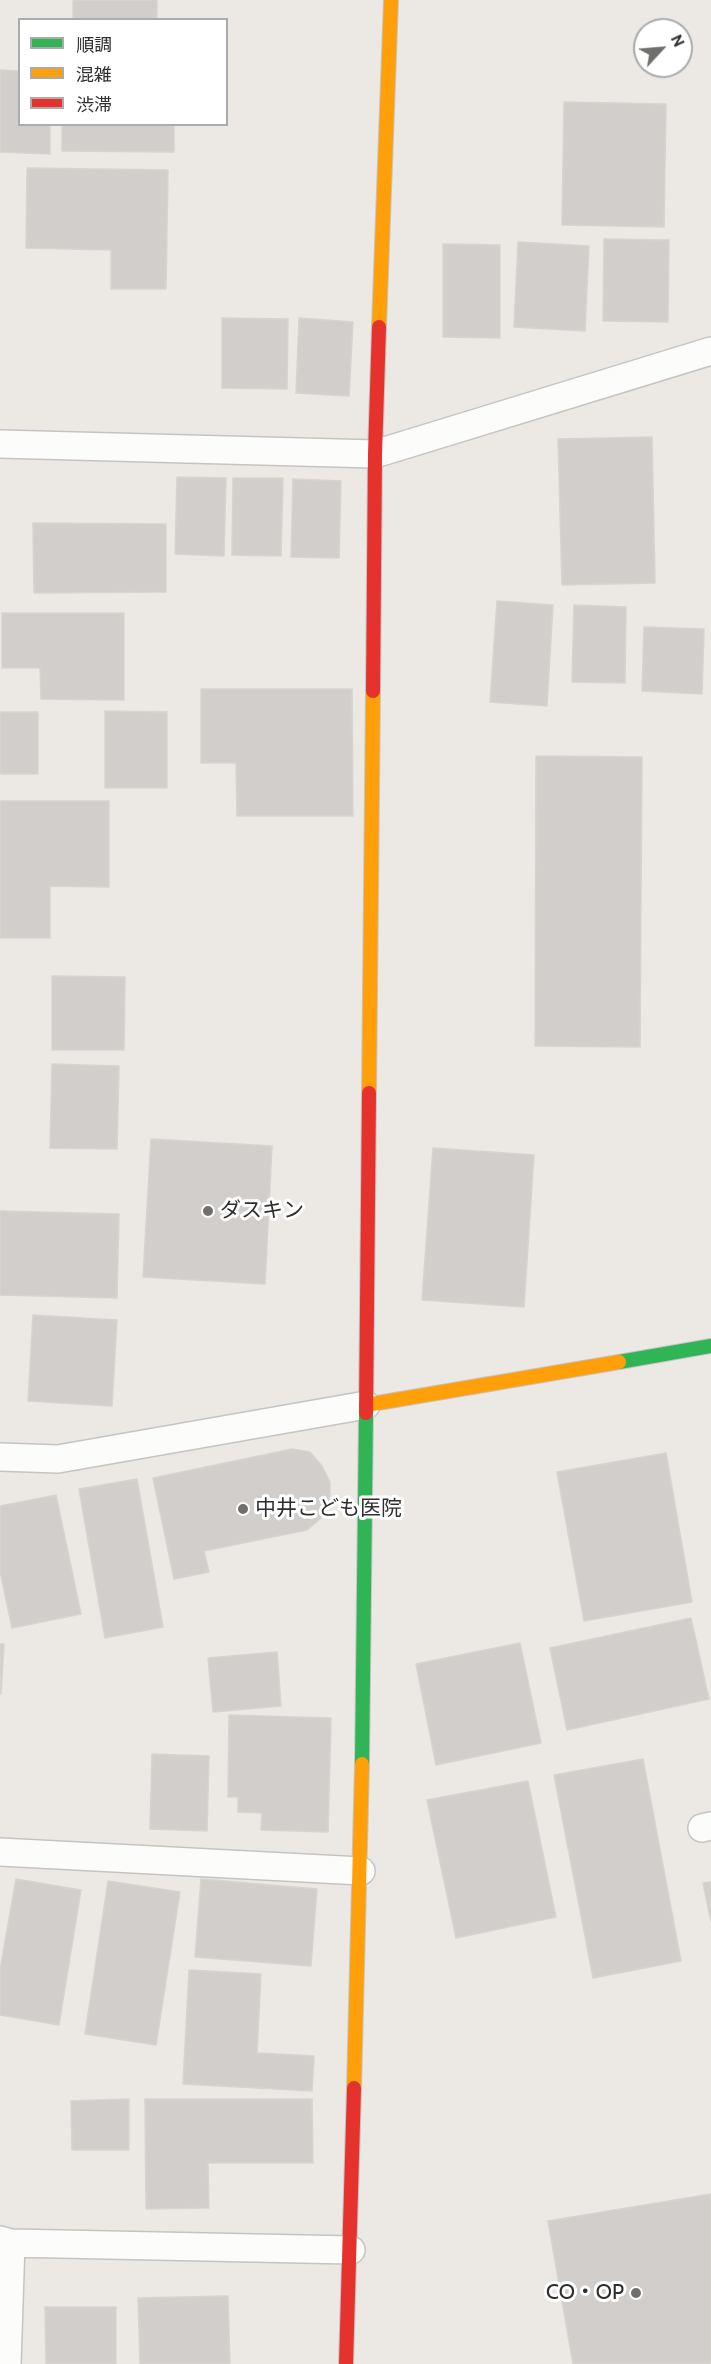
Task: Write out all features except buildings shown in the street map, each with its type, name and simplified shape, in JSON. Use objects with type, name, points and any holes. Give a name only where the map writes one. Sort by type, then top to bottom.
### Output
[{"type":"street","points":[[346,2364],[361,1871],[375,454],[391,0]]},
{"type":"street","points":[[366,1405],[711,1346]]},
{"type":"lane","points":[[0,444],[375,454],[711,351]]},
{"type":"lane","points":[[0,1457],[58,1459],[366,1405]]},
{"type":"lane","points":[[0,1852],[361,1871]]},
{"type":"lane","points":[[7,2364],[5,2242],[351,2250]]},
{"type":"traffic: fast","points":[[619,1362],[711,1346]]},
{"type":"traffic: fast","points":[[362,1764],[366,1413]]},
{"type":"traffic: slow","points":[[379,327],[391,0]]},
{"type":"traffic: slow","points":[[369,1093],[373,691]]},
{"type":"traffic: slow","points":[[366,1405],[619,1362]]},
{"type":"traffic: slow","points":[[354,2088],[362,1764]]},
{"type":"traffic: jam","points":[[373,691],[375,454],[379,327]]},
{"type":"traffic: jam","points":[[366,1413],[369,1093]]},
{"type":"traffic: jam","points":[[346,2364],[354,2088]]},
{"type":"place","name":"ダスキン","points":[[208,1211]]},
{"type":"place","name":"中井こども医院","points":[[243,1509]]},
{"type":"place","name":"CO・OP","points":[[636,2293]]}]
